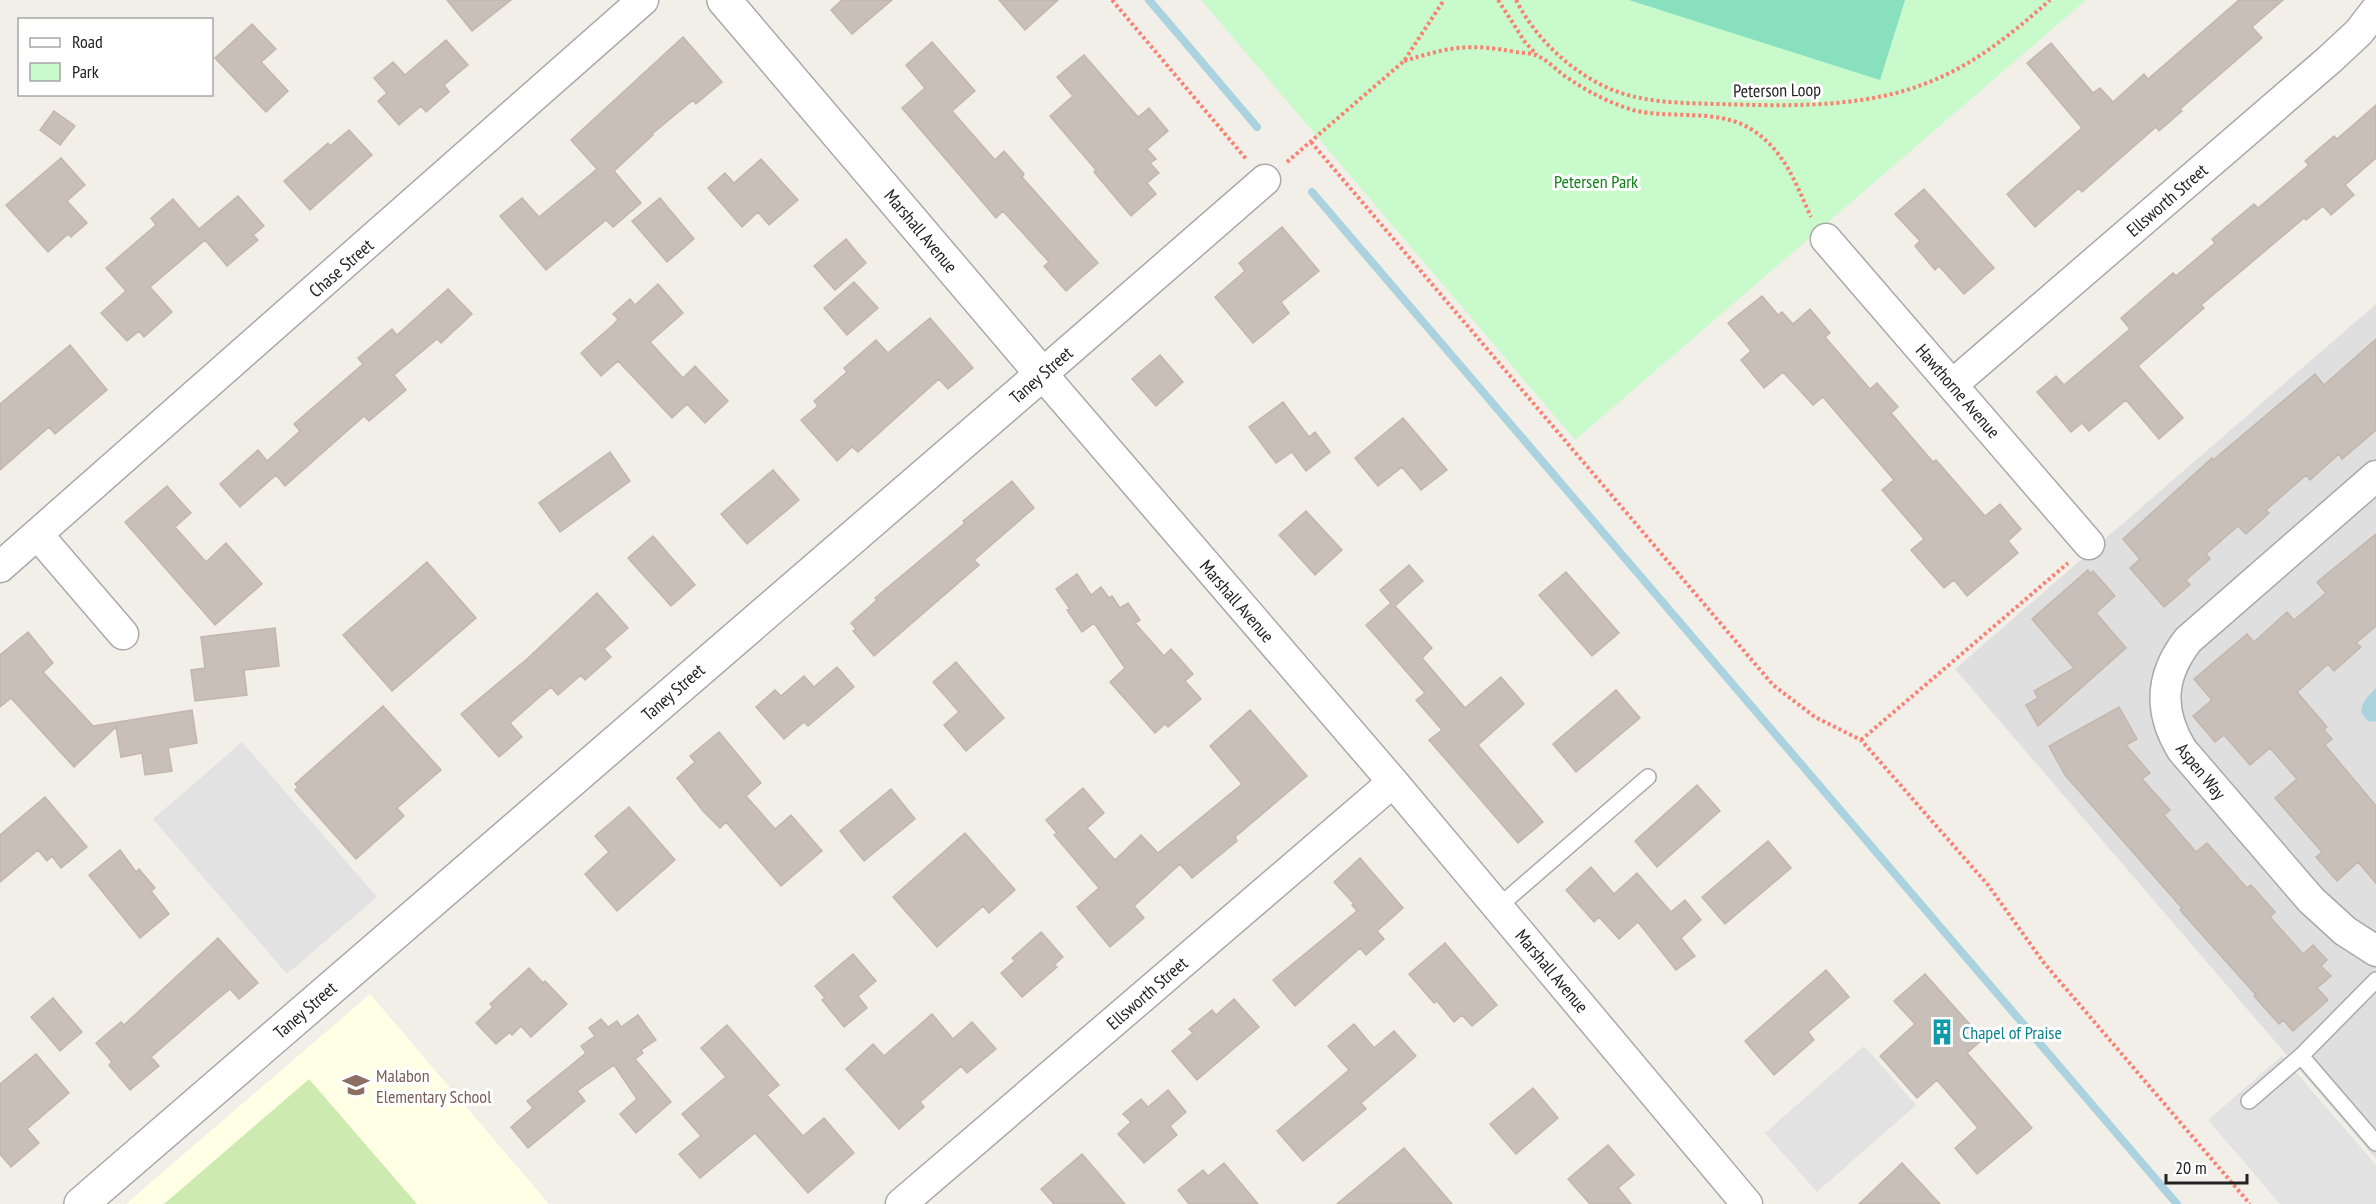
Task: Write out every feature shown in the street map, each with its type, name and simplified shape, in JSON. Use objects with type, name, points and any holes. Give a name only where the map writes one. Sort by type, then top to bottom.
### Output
[{"type":"street","name":"Chase Street","points":[[0,567],[643,0]]},
{"type":"street","name":"Marshall Avenue","points":[[724,0],[1393,782],[1742,1202]]},
{"type":"street","name":"Ellsworth Street","points":[[1952,384],[2329,60],[2359,32],[2376,10]]},
{"type":"street","name":"Taney Street","points":[[81,1204],[1265,180]]},
{"type":"street","name":"Hawthorne Avenue","points":[[1826,239],[2089,544]]},
{"type":"street","name":"Aspen Way","points":[[2376,476],[2188,640],[2175,658],[2170,670],[2165,686],[2165,703],[2167,721],[2182,750],[2312,900],[2345,931],[2376,951]]},
{"type":"street","points":[[38,535],[123,634]]},
{"type":"street","name":"Ellsworth Street","points":[[901,1204],[1393,782]]},
{"type":"lane","points":[[1498,907],[1648,777]]},
{"type":"lane","points":[[2249,1101],[2301,1056],[2376,980]]},
{"type":"lane","points":[[2301,1056],[2376,1143]]},
{"type":"path","points":[[1112,0],[1265,180]]},
{"type":"path","points":[[1444,0],[1404,61],[1311,142],[1773,685],[1815,717],[1861,740],[1988,885],[2044,963],[2250,1204]]},
{"type":"path","points":[[1498,0],[1525,42],[1538,56],[1583,88],[1600,97],[1634,110],[1727,118],[1743,123],[1765,139],[1786,163],[1813,221],[1826,239]]},
{"type":"path","name":"Peterson Loop","points":[[1516,0],[1539,36],[1555,52],[1593,80],[1610,89],[1656,101],[1772,105],[1813,104],[1866,98],[1899,92],[1924,84],[1955,70],[1991,48],[2050,0]]},
{"type":"path","points":[[1404,61],[1440,50],[1467,46],[1496,48],[1538,56]]},
{"type":"path","points":[[1861,740],[2089,544]]},
{"type":"shaded area","points":[[2376,304],[2376,1159],[1955,669]]},
{"type":"shaded area","points":[[242,742],[377,897],[287,974],[153,819]]},
{"type":"shaded area","name":"Malabon Elementary School","points":[[370,994],[549,1204],[126,1204]]},
{"type":"shaded area","points":[[1864,1046],[1916,1105],[1817,1192],[1765,1133]]},
{"type":"shaded area","points":[[2282,1056],[2376,1165],[2376,1204],[2280,1204],[2208,1120]]},
{"type":"green space","name":"Petersen Park","points":[[1201,0],[2086,0],[1575,440]]},
{"type":"green space","points":[[1629,0],[1905,0],[1880,80]]},
{"type":"green space","points":[[309,1079],[417,1204],[164,1204]]},
{"type":"water","points":[[2376,688],[2376,721],[2374,722],[2368,721],[2361,713],[2361,709],[2368,696]]},
{"type":"building","points":[[447,0],[511,0],[472,31]]},
{"type":"building","points":[[842,0],[892,0],[852,34],[831,10]]},
{"type":"building","points":[[999,0],[1058,0],[1025,30]]},
{"type":"building","points":[[2239,0],[2283,0],[2252,27],[2262,38],[2180,109],[2182,111],[2159,131],[2156,127],[2082,192],[2079,188],[2035,227],[2007,194],[2082,128],[2027,63],[2051,43],[2093,93],[2100,88],[2113,102],[2144,74],[2148,79]]},
{"type":"building","points":[[252,24],[276,49],[261,62],[288,91],[266,112],[215,58]]},
{"type":"building","points":[[683,37],[722,82],[696,104],[693,100],[652,134],[614,171],[641,203],[613,227],[606,220],[546,270],[500,216],[522,198],[539,217],[597,169],[571,140]]},
{"type":"building","points":[[446,40],[468,65],[444,85],[449,92],[426,112],[421,106],[399,125],[378,101],[387,93],[374,78],[393,62],[405,75]]},
{"type":"building","points":[[932,42],[975,91],[952,111],[995,160],[1004,151],[1024,174],[1022,177],[1098,263],[1066,291],[1044,266],[1049,262],[1003,211],[996,218],[902,108],[925,88],[906,65]]},
{"type":"building","points":[[1084,55],[1138,117],[1149,108],[1168,131],[1147,149],[1156,159],[1150,163],[1159,173],[1147,183],[1156,194],[1131,216],[1050,116],[1073,96],[1057,77]]},
{"type":"building","points":[[2376,105],[2376,158],[2345,185],[2354,195],[2331,215],[2323,206],[2306,220],[2304,218],[2201,305],[2204,308],[2138,366],[2183,418],[2159,439],[2126,400],[2089,431],[2082,423],[2071,432],[2037,392],[2056,376],[2064,385],[2130,329],[2121,318],[2173,273],[2176,276],[2215,243],[2212,239],[2254,204],[2258,208],[2309,165],[2305,161],[2334,136],[2337,139]]},
{"type":"building","points":[[54,111],[75,126],[60,145],[40,130]]},
{"type":"building","points":[[349,130],[372,155],[310,210],[284,181],[328,143],[330,146]]},
{"type":"building","points":[[61,158],[85,185],[67,201],[87,223],[71,237],[68,234],[48,252],[6,205]]},
{"type":"building","points":[[761,159],[798,200],[769,225],[758,212],[742,227],[708,188],[725,173],[734,183]]},
{"type":"building","points":[[1924,189],[1994,268],[1964,294],[1939,266],[1935,270],[1915,246],[1920,241],[1895,214]]},
{"type":"building","points":[[238,196],[264,226],[253,235],[258,240],[227,266],[205,240],[150,287],[172,312],[144,337],[139,331],[127,341],[101,313],[126,291],[106,268],[156,225],[151,218],[173,199],[199,229]]},
{"type":"building","points":[[660,198],[694,239],[667,262],[632,221]]},
{"type":"building","points":[[1282,227],[1319,271],[1281,302],[1289,313],[1253,343],[1215,297],[1245,271],[1239,263]]},
{"type":"building","points":[[846,239],[866,263],[835,290],[814,266]]},
{"type":"building","points":[[854,282],[878,308],[847,335],[824,308]]},
{"type":"building","points":[[658,284],[683,313],[650,342],[683,378],[695,366],[728,401],[705,423],[687,404],[672,418],[618,361],[601,376],[581,353],[614,324],[618,319],[613,314],[630,299],[635,305]]},
{"type":"building","points":[[448,289],[472,314],[441,343],[437,339],[394,375],[406,390],[369,421],[364,416],[285,486],[276,475],[240,507],[220,484],[258,450],[267,461],[300,431],[294,424],[363,364],[358,358],[392,329],[397,335]]},
{"type":"building","points":[[1762,296],[1778,315],[1782,312],[1793,324],[1810,309],[1830,333],[1825,337],[1870,389],[1877,383],[1898,407],[1891,413],[1933,462],[1936,460],[1985,516],[2000,504],[2021,529],[2008,541],[2018,553],[1967,596],[1954,580],[1944,588],[1911,550],[1924,539],[1882,490],[1894,480],[1823,397],[1813,405],[1783,372],[1764,388],[1741,360],[1751,351],[1728,323]]},
{"type":"building","points":[[930,318],[973,368],[948,389],[939,379],[858,452],[852,447],[837,461],[801,420],[818,406],[814,401],[847,372],[844,368],[876,340],[888,353]]},
{"type":"building","points":[[2376,339],[2376,430],[2342,459],[2339,454],[2310,480],[2306,475],[2266,510],[2269,513],[2246,534],[2238,526],[2206,554],[2210,559],[2186,580],[2190,585],[2164,607],[2130,568],[2140,559],[2123,539],[2212,458],[2213,460],[2315,374],[2324,385]]},
{"type":"building","points":[[70,345],[107,390],[55,434],[49,427],[0,470],[0,404]]},
{"type":"building","points":[[1160,355],[1183,382],[1156,406],[1132,379]]},
{"type":"building","points":[[1283,402],[1309,437],[1315,432],[1330,452],[1306,471],[1292,452],[1276,463],[1249,427]]},
{"type":"building","points":[[1403,418],[1447,470],[1421,490],[1402,467],[1378,486],[1355,458]]},
{"type":"building","points":[[610,452],[630,481],[560,532],[539,503]]},
{"type":"building","points":[[773,470],[799,500],[747,544],[721,514]]},
{"type":"building","points":[[1012,481],[1034,508],[974,560],[979,565],[874,656],[853,631],[856,629],[851,623],[877,600],[875,598]]},
{"type":"building","points":[[167,486],[191,513],[175,527],[206,562],[226,543],[262,584],[215,625],[125,522]]},
{"type":"building","points":[[1306,511],[1342,550],[1315,575],[1279,535]]},
{"type":"building","points":[[2376,534],[2376,626],[2356,643],[2361,647],[2334,671],[2328,664],[2297,692],[2327,727],[2324,730],[2332,739],[2325,745],[2376,806],[2376,883],[2358,862],[2337,881],[2316,857],[2322,852],[2275,798],[2297,779],[2270,748],[2250,765],[2224,735],[2215,742],[2193,716],[2212,700],[2194,679],[2247,634],[2254,642],[2287,612],[2294,620],[2326,593],[2317,582]]},
{"type":"building","points":[[653,536],[695,585],[671,606],[628,558]]},
{"type":"building","points":[[427,562],[476,618],[392,691],[343,635]]},
{"type":"building","points":[[1409,565],[1423,581],[1395,606],[1432,648],[1422,658],[1465,708],[1501,677],[1524,704],[1478,745],[1543,822],[1518,843],[1429,740],[1442,730],[1416,700],[1425,693],[1366,625],[1391,603],[1380,590]]},
{"type":"building","points":[[2088,570],[2090,574],[2093,571],[2115,596],[2096,613],[2126,648],[2038,726],[2026,705],[2038,698],[2034,691],[2074,668],[2032,619]]},
{"type":"building","points":[[1566,572],[1619,633],[1592,656],[1539,595]]},
{"type":"building","points":[[1077,574],[1091,595],[1101,587],[1109,598],[1112,596],[1120,608],[1128,603],[1140,620],[1135,623],[1164,656],[1171,649],[1193,674],[1185,681],[1201,699],[1168,727],[1165,724],[1155,733],[1110,682],[1125,668],[1094,623],[1082,632],[1067,610],[1070,609],[1056,589]]},
{"type":"building","points":[[597,593],[628,628],[604,649],[611,657],[585,680],[581,675],[558,695],[551,687],[510,723],[522,737],[499,757],[461,714],[527,659]]},
{"type":"building","points":[[275,628],[279,666],[244,670],[247,695],[195,701],[191,670],[205,668],[201,637]]},
{"type":"building","points":[[28,632],[53,663],[43,672],[93,726],[192,710],[197,743],[168,748],[172,771],[145,775],[142,753],[121,757],[116,727],[74,767],[11,698],[0,707],[0,655]]},
{"type":"building","points":[[956,662],[1004,718],[966,751],[944,725],[959,712],[933,682]]},
{"type":"building","points":[[837,667],[854,687],[808,726],[804,722],[784,739],[756,707],[775,690],[781,696],[804,676],[814,687]]},
{"type":"building","points":[[1616,690],[1640,718],[1576,772],[1553,744]]},
{"type":"building","points":[[383,706],[441,770],[397,808],[404,816],[356,859],[295,790],[298,787],[295,784]]},
{"type":"building","points":[[2119,707],[2137,739],[2126,745],[2150,773],[2142,779],[2170,810],[2164,815],[2196,852],[2207,843],[2247,888],[2251,885],[2275,912],[2270,917],[2303,954],[2313,945],[2327,960],[2321,966],[2331,976],[2317,988],[2328,1000],[2293,1031],[2283,1020],[2279,1024],[2180,910],[2182,908],[2065,775],[2049,746]]},
{"type":"building","points":[[1250,710],[1307,776],[1235,837],[1237,841],[1192,878],[1180,864],[1134,906],[1144,918],[1110,947],[1077,907],[1099,888],[1054,835],[1057,833],[1046,820],[1083,788],[1104,813],[1087,828],[1115,860],[1141,835],[1158,853],[1242,784],[1210,746]]},
{"type":"building","points":[[719,732],[761,783],[746,796],[775,829],[791,815],[822,851],[781,886],[726,822],[720,828],[703,811],[677,778],[695,762],[690,756]]},
{"type":"building","points":[[1697,785],[1720,811],[1657,867],[1635,841]]},
{"type":"building","points":[[891,789],[915,819],[864,861],[840,831]]},
{"type":"building","points":[[45,797],[87,847],[61,868],[52,856],[47,861],[38,850],[0,882],[0,835]]},
{"type":"building","points":[[629,807],[675,860],[617,911],[585,874],[609,852],[595,836]]},
{"type":"building","points":[[965,833],[1015,890],[989,913],[983,906],[937,947],[893,897]]},
{"type":"building","points":[[1768,841],[1791,868],[1725,924],[1702,897]]},
{"type":"building","points":[[120,850],[136,872],[139,869],[155,888],[151,891],[169,914],[140,938],[89,875]]},
{"type":"building","points":[[1360,858],[1403,908],[1377,931],[1384,939],[1366,955],[1360,948],[1295,1006],[1273,980],[1357,911],[1352,905],[1354,904],[1334,882]]},
{"type":"building","points":[[1591,867],[1614,894],[1637,873],[1671,912],[1685,900],[1701,920],[1681,938],[1695,956],[1676,970],[1638,922],[1619,939],[1599,917],[1594,922],[1566,890]]},
{"type":"building","points":[[1041,932],[1063,957],[1054,965],[1057,967],[1022,997],[1001,973],[1015,961],[1012,958]]},
{"type":"building","points":[[218,938],[258,983],[239,999],[230,989],[207,1008],[151,1057],[159,1066],[130,1090],[109,1065],[112,1062],[96,1043],[121,1022],[124,1025]]},
{"type":"building","points":[[1445,943],[1497,1005],[1472,1026],[1462,1015],[1454,1022],[1437,1001],[1434,1003],[1409,974]]},
{"type":"building","points":[[853,954],[876,981],[858,996],[867,1008],[844,1027],[822,1000],[825,998],[815,986]]},
{"type":"building","points":[[529,968],[567,1004],[531,1037],[521,1026],[512,1035],[510,1032],[496,1044],[476,1023],[493,1007],[490,1004]]},
{"type":"building","points":[[1826,970],[1849,997],[1808,1032],[1814,1040],[1774,1075],[1745,1041]]},
{"type":"building","points":[[1925,974],[1983,1039],[1967,1053],[2032,1128],[1977,1174],[1955,1148],[1978,1128],[1937,1080],[1917,1098],[1880,1056],[1915,1024],[1894,1001]]},
{"type":"building","points":[[53,998],[82,1032],[60,1051],[31,1017]]},
{"type":"building","points":[[1234,999],[1259,1027],[1197,1080],[1172,1051],[1193,1033],[1189,1029],[1212,1010],[1216,1015]]},
{"type":"building","points":[[932,1014],[953,1039],[972,1022],[996,1049],[967,1073],[961,1066],[920,1102],[924,1107],[899,1129],[846,1069],[873,1044],[884,1056]]},
{"type":"building","points":[[638,1015],[656,1040],[641,1050],[643,1053],[635,1059],[671,1102],[636,1133],[620,1114],[637,1099],[614,1065],[577,1091],[585,1101],[528,1148],[511,1127],[533,1108],[527,1101],[586,1053],[581,1046],[595,1036],[589,1028],[601,1019],[608,1027],[617,1021],[621,1027]]},
{"type":"building","points":[[1354,1024],[1374,1048],[1394,1031],[1416,1056],[1361,1103],[1366,1109],[1303,1161],[1277,1131],[1349,1070],[1328,1046]]},
{"type":"building","points":[[727,1025],[779,1085],[767,1095],[803,1136],[824,1118],[854,1153],[808,1193],[755,1133],[700,1178],[679,1154],[701,1136],[682,1114],[726,1077],[701,1048]]},
{"type":"building","points":[[36,1054],[69,1093],[27,1129],[39,1143],[11,1167],[0,1154],[0,1084]]},
{"type":"building","points":[[1533,1088],[1558,1118],[1516,1154],[1490,1124]]},
{"type":"building","points":[[1168,1090],[1186,1112],[1170,1126],[1177,1135],[1144,1163],[1118,1134],[1131,1122],[1123,1114],[1141,1099],[1148,1107]]},
{"type":"building","points":[[1608,1145],[1634,1175],[1618,1188],[1631,1204],[1590,1204],[1568,1179]]},
{"type":"building","points":[[1404,1148],[1452,1204],[1337,1204]]},
{"type":"building","points":[[1082,1154],[1125,1204],[1054,1204],[1041,1189]]},
{"type":"building","points":[[1224,1163],[1258,1204],[1189,1204],[1178,1190],[1203,1170],[1208,1176]]},
{"type":"building","points":[[1902,1163],[1940,1204],[1859,1204]]},
{"type":"waterway","points":[[1149,0],[1257,127]]},
{"type":"waterway","points":[[1312,192],[2177,1204]]},
{"type":"place","name":"Chapel of Praise","points":[[1942,1032]]},
{"type":"place","name":"Malabon Elementary School","points":[[356,1085]]}]
